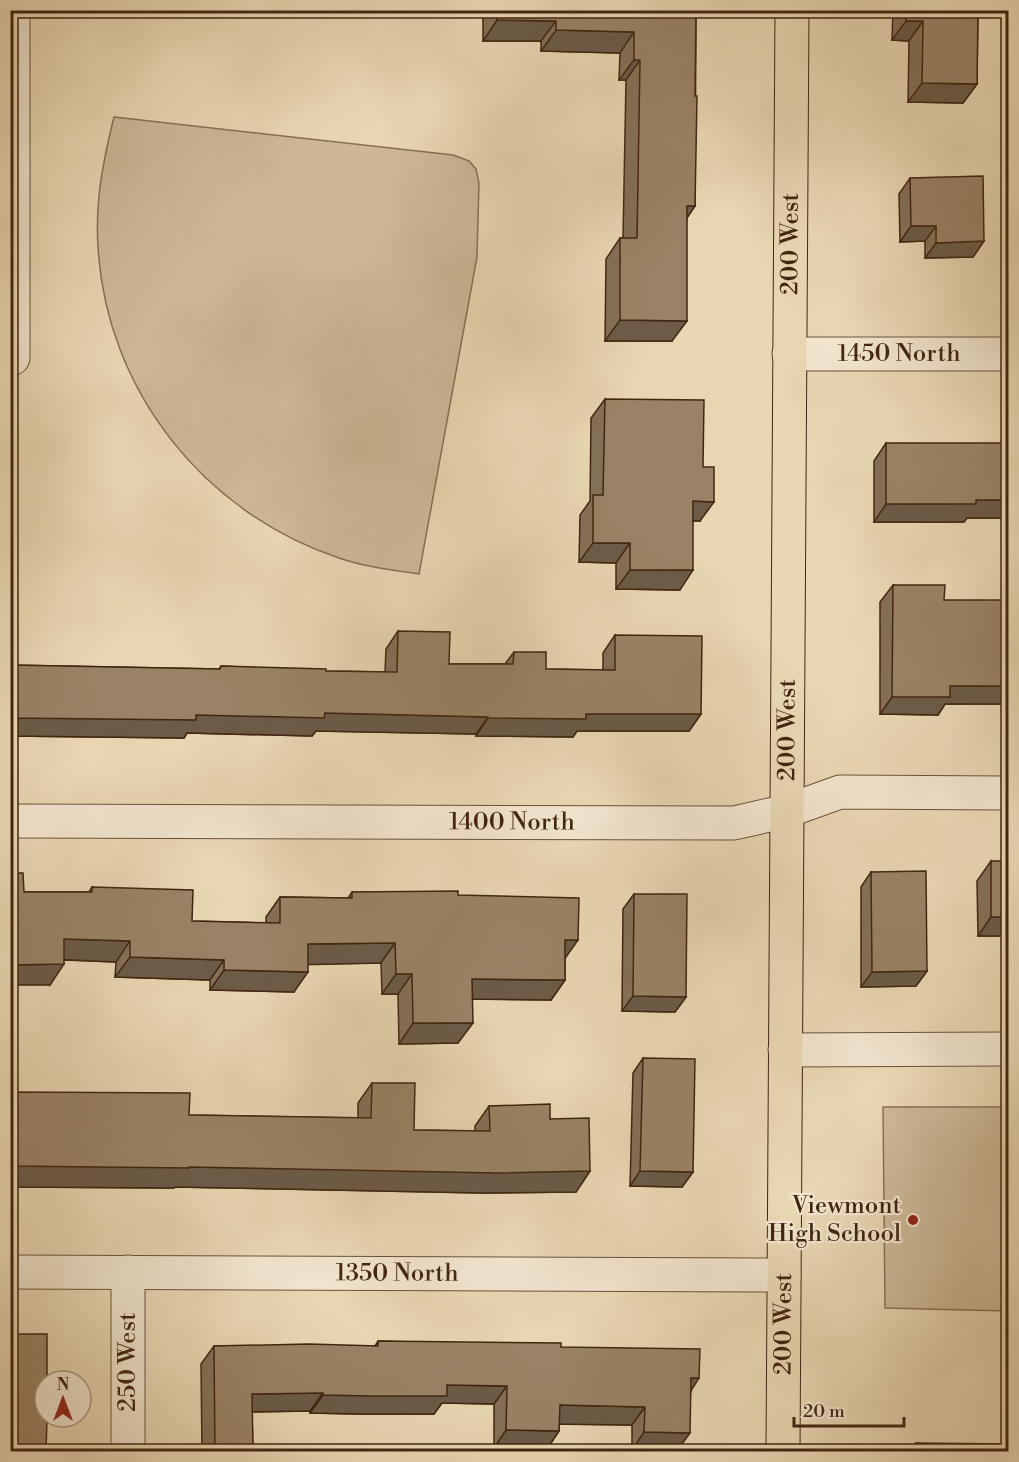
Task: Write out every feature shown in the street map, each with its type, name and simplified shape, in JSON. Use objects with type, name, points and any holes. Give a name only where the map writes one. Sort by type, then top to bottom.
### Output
[{"type":"main road","name":"200 West","points":[[783,1452],[792,10]]},
{"type":"street","points":[[10,358],[13,358],[13,10]]},
{"type":"street","name":"1450 North","points":[[789,354],[1008,354]]},
{"type":"street","name":"1400 North","points":[[10,821],[734,823],[787,811],[840,792],[1008,793]]},
{"type":"street","points":[[785,1050],[1008,1049]]},
{"type":"street","name":"1350 North","points":[[10,1272],[784,1275]]},
{"type":"street","name":"250 West","points":[[128,1272],[128,1452]]},
{"type":"shaded area","points":[[114,117],[453,155],[469,161],[476,169],[479,183],[477,257],[419,574],[369,566],[339,558],[290,538],[246,511],[206,478],[171,439],[142,396],[120,350],[105,300],[98,247],[101,182]]},
{"type":"shaded area","points":[[883,1107],[1008,1107],[1008,1311],[885,1308]]},
{"type":"building","points":[[498,10],[696,10],[695,206],[687,206],[687,321],[620,320],[620,238],[637,238],[640,60],[634,60],[634,32],[556,30],[556,21],[497,20]]},
{"type":"building","points":[[906,10],[978,10],[977,84],[922,83],[923,21],[906,21]]},
{"type":"building","points":[[983,176],[984,241],[936,243],[936,226],[911,226],[910,178]]},
{"type":"building","points":[[605,399],[704,400],[703,467],[714,467],[714,502],[693,501],[693,570],[630,570],[630,543],[593,543],[593,495],[603,495]]},
{"type":"building","points":[[886,443],[1008,443],[1008,500],[976,500],[976,504],[886,504]]},
{"type":"building","points":[[893,585],[945,585],[944,600],[1008,600],[1008,686],[950,686],[950,697],[892,697]]},
{"type":"building","points":[[398,631],[450,632],[449,664],[513,664],[514,652],[546,652],[546,669],[615,670],[615,635],[702,636],[701,714],[586,714],[586,719],[325,713],[324,718],[196,715],[196,720],[10,718],[10,665],[220,669],[221,666],[397,672]]},
{"type":"building","points":[[991,861],[1008,861],[1008,917],[991,917]]},
{"type":"building","points":[[926,871],[927,971],[872,972],[871,872]]},
{"type":"building","points":[[10,873],[23,873],[24,892],[92,892],[92,887],[193,890],[192,921],[280,923],[280,897],[352,898],[352,892],[458,891],[458,895],[579,898],[578,940],[565,940],[565,980],[472,979],[473,1023],[413,1023],[412,974],[396,974],[395,943],[308,944],[308,972],[224,970],[224,960],[130,957],[130,941],[64,939],[64,964],[10,965]]},
{"type":"building","points":[[634,894],[687,894],[686,997],[633,996]]},
{"type":"building","points":[[643,1058],[695,1059],[693,1172],[640,1171]]},
{"type":"building","points":[[372,1083],[415,1083],[414,1130],[490,1131],[489,1106],[550,1104],[550,1119],[589,1118],[590,1171],[496,1173],[10,1166],[10,1092],[190,1093],[189,1115],[371,1118]]},
{"type":"building","points":[[10,1334],[47,1334],[47,1369],[33,1369],[33,1429],[47,1429],[46,1452],[10,1452]]},
{"type":"building","points":[[378,1341],[561,1343],[561,1347],[700,1349],[699,1378],[691,1378],[690,1433],[644,1432],[645,1407],[560,1405],[559,1431],[506,1430],[507,1386],[447,1385],[447,1396],[252,1394],[253,1452],[215,1451],[214,1346],[309,1344],[378,1346]]},
{"type":"building","points":[[916,1443],[1008,1444],[1008,1452],[916,1452]]},
{"type":"place","name":"Viewmont High School","points":[[913,1220]]}]
